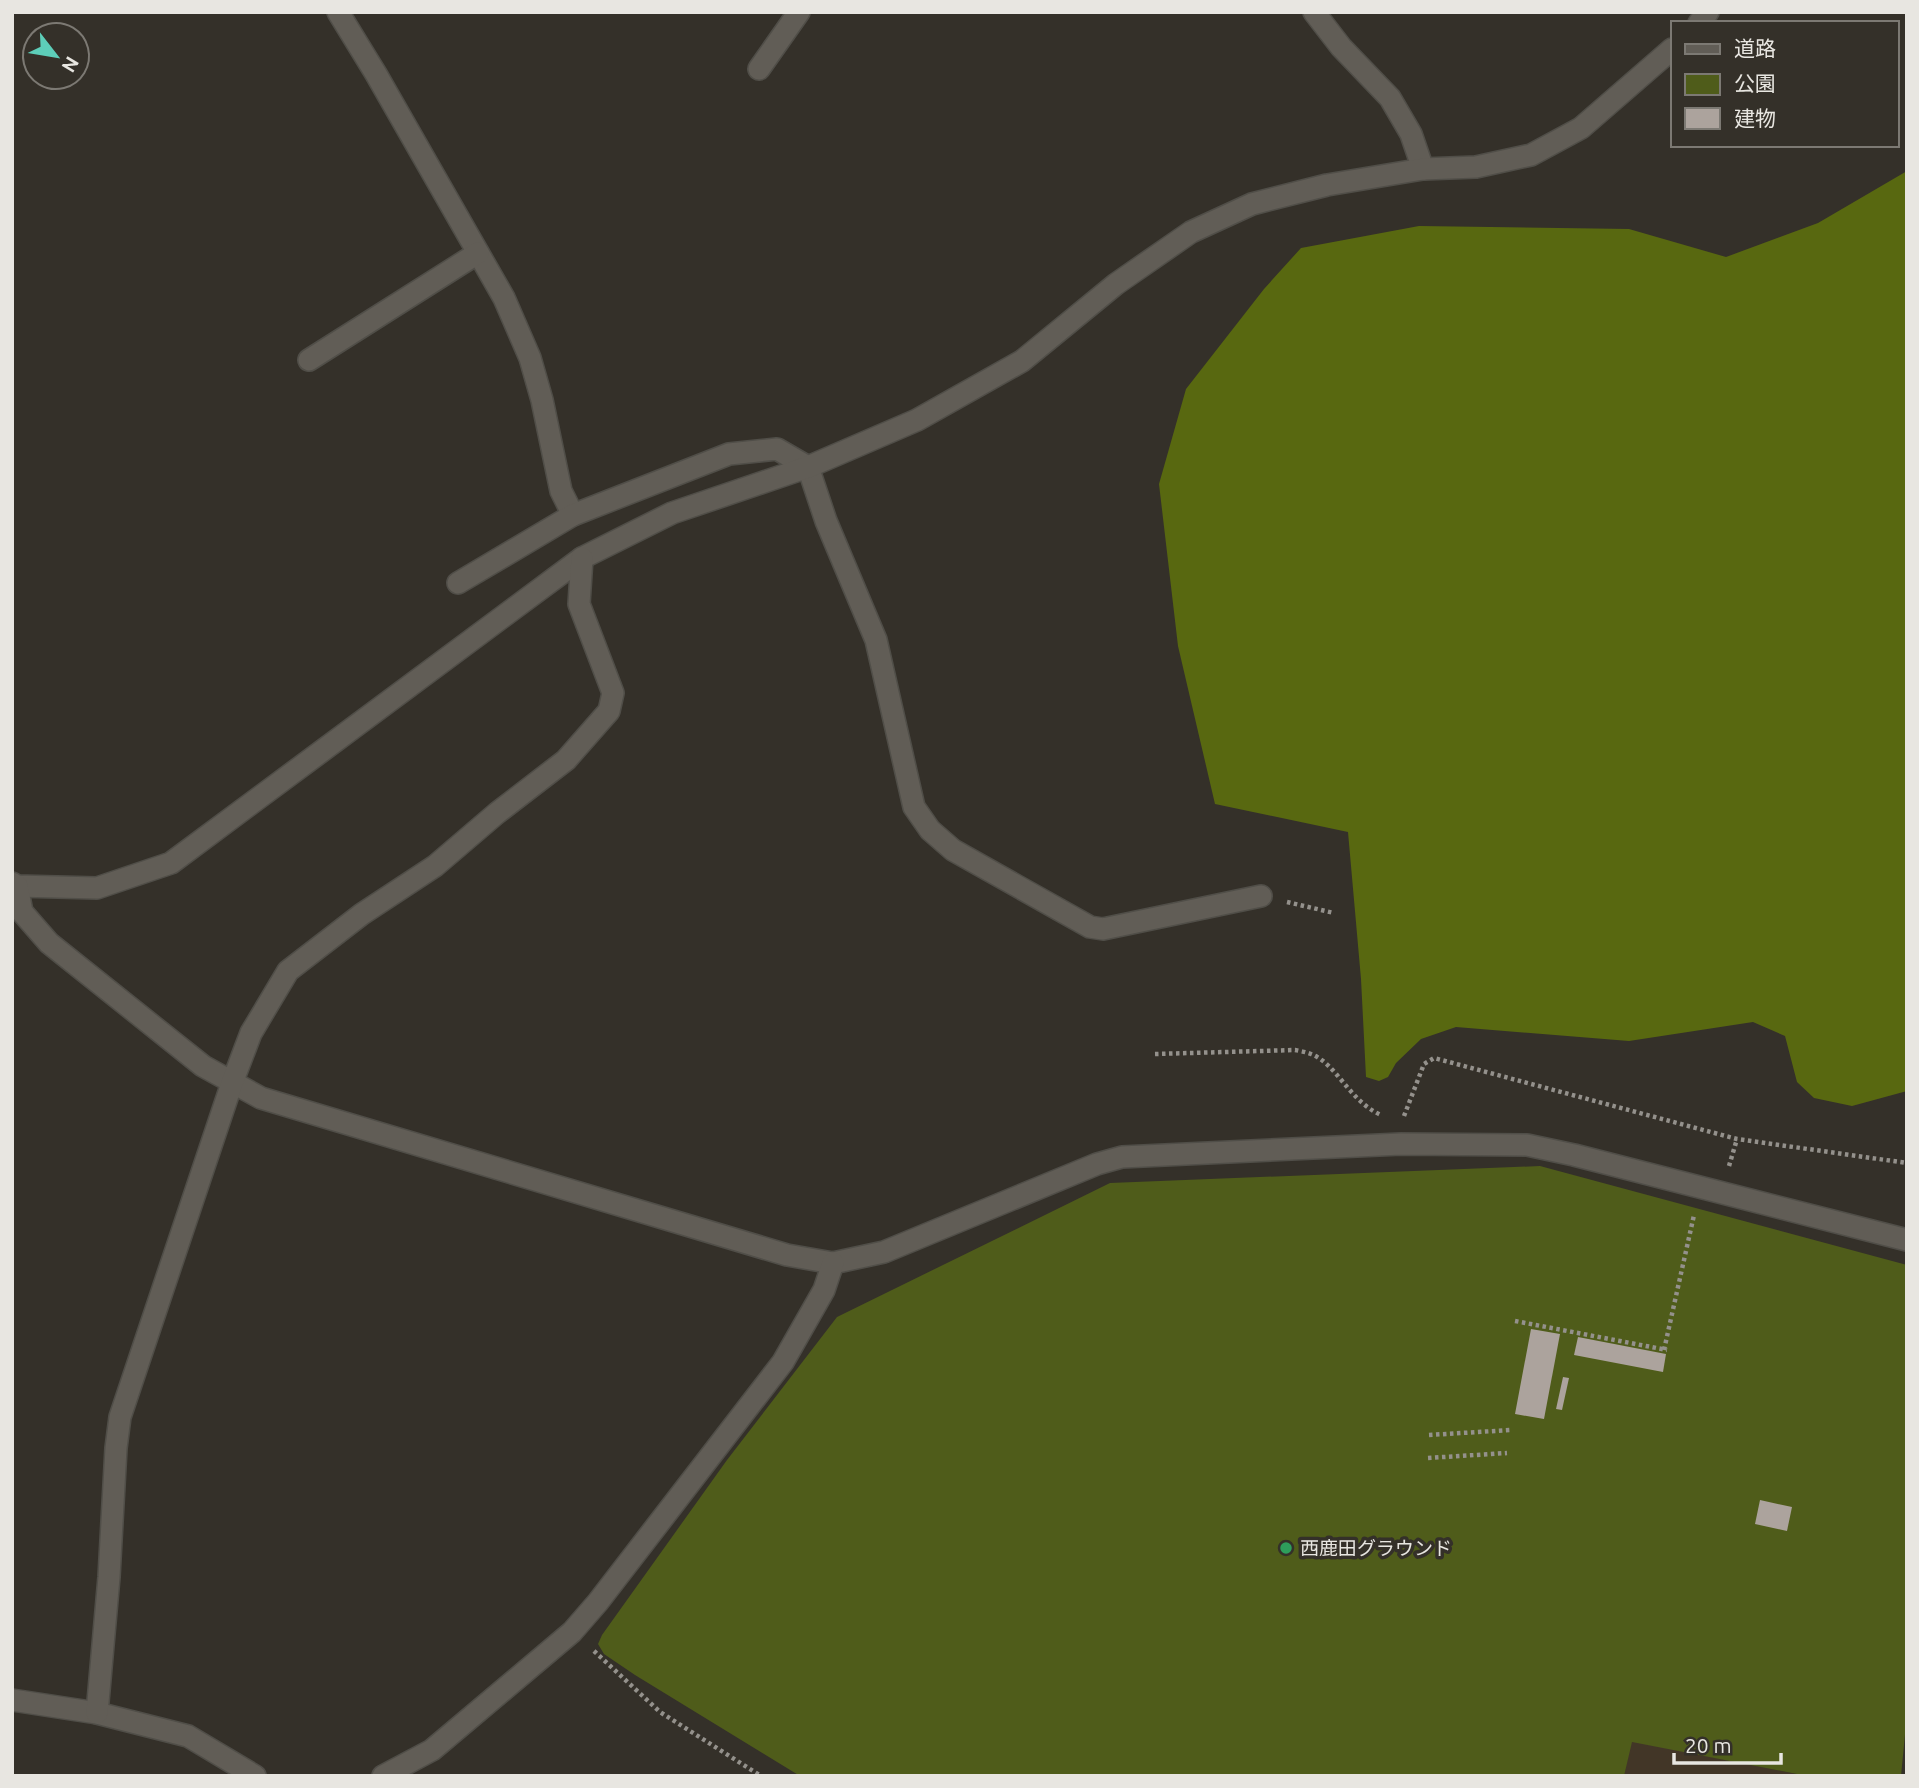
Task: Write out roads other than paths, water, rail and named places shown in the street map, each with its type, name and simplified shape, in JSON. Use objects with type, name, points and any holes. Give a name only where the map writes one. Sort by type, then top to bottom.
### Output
[{"type":"street","points":[[338,12],[504,298],[530,358],[542,400],[561,491],[573,515]]},
{"type":"street","points":[[759,69],[799,12]]},
{"type":"street","points":[[1314,12],[1340,47],[1390,98],[1411,134],[1423,169]]},
{"type":"street","points":[[1671,50],[1581,128],[1531,155],[1476,167],[1423,169],[1327,185],[1252,204],[1191,232],[1116,284],[1022,361],[917,420],[808,467],[672,513],[582,558],[171,863],[97,888],[15,884],[22,912],[49,943],[202,1066],[261,1098],[787,1255],[833,1263],[884,1252],[1097,1164],[1122,1157],[1401,1134],[1527,1145],[1907,1240]]},
{"type":"street","points":[[309,360],[478,253]]},
{"type":"street","points":[[458,583],[573,515],[729,454],[777,449],[808,467],[826,521],[876,640],[914,807],[930,830],[953,850],[1090,927],[1103,929],[1261,896]]},
{"type":"street","points":[[97,1713],[120,1417],[251,1033],[288,971],[362,914],[435,866],[497,813],[566,760],[609,710],[613,693],[579,604],[582,558]]},
{"type":"street","points":[[383,1776],[432,1749],[572,1632],[783,1362],[824,1290],[833,1263]]},
{"type":"street","points":[[12,1700],[97,1713],[188,1736],[255,1776]]},
{"type":"place","name":"西鹿田グラウンド","points":[[1286,1548]]}]
